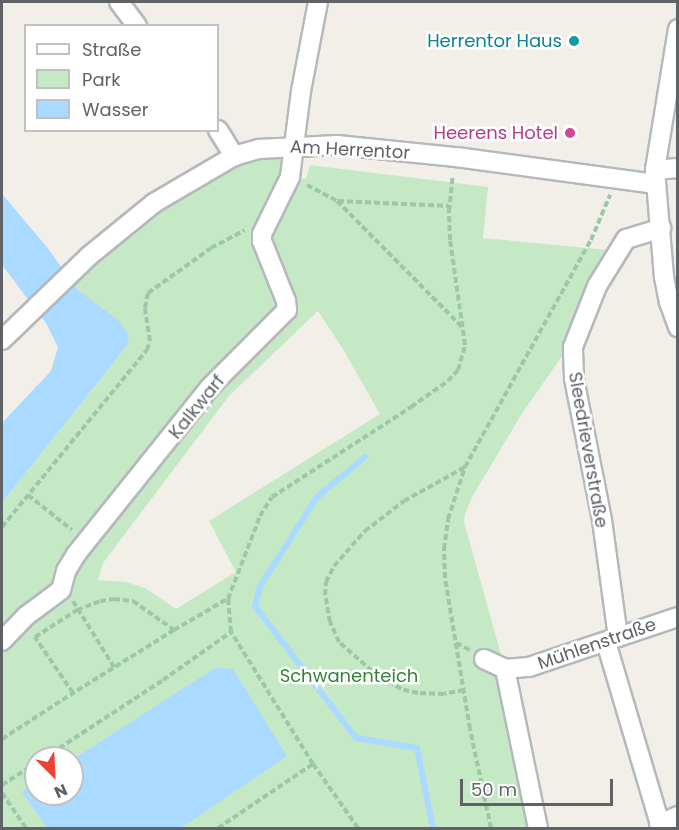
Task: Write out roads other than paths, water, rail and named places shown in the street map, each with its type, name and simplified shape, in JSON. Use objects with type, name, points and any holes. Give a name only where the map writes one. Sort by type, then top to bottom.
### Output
[{"type":"street","points":[[119,2],[136,24]]},
{"type":"street","name":"Kalkwarf","points":[[2,640],[26,616],[55,597],[64,586],[69,565],[209,388],[287,310],[286,301],[262,241],[268,221],[290,177],[292,145],[318,2]]},
{"type":"street","points":[[678,29],[655,177],[666,284],[678,327]]},
{"type":"street","points":[[219,132],[234,156]]},
{"type":"street","name":"Am Herrentor","points":[[2,340],[72,272],[154,203],[234,156],[259,149],[292,145],[337,145],[456,157],[614,180],[655,177],[678,168]]},
{"type":"street","name":"Sleedrieverstraße","points":[[660,826],[612,639],[602,520],[574,378],[573,347],[597,286],[626,239],[661,228]]},
{"type":"street","name":"Mühlenstraße","points":[[505,669],[547,663],[678,617]]},
{"type":"street","points":[[483,658],[505,669],[538,828]]},
{"type":"street","points":[[660,826],[678,816]]},
{"type":"water","points":[[2,194],[46,246],[79,291],[118,320],[127,332],[129,343],[2,503],[2,423],[51,371],[58,347],[46,323],[2,265]]},
{"type":"water","name":"Schwanenteich","points":[[215,668],[233,669],[287,756],[181,828],[47,828],[32,806],[84,806],[84,752]]},
{"type":"waterway","points":[[365,457],[317,497],[260,586],[255,606],[356,738],[417,748],[433,828]]},
{"type":"place","name":"Herrentor Haus","points":[[574,41]]},
{"type":"place","name":"Heerens Hotel","points":[[570,133]]}]
